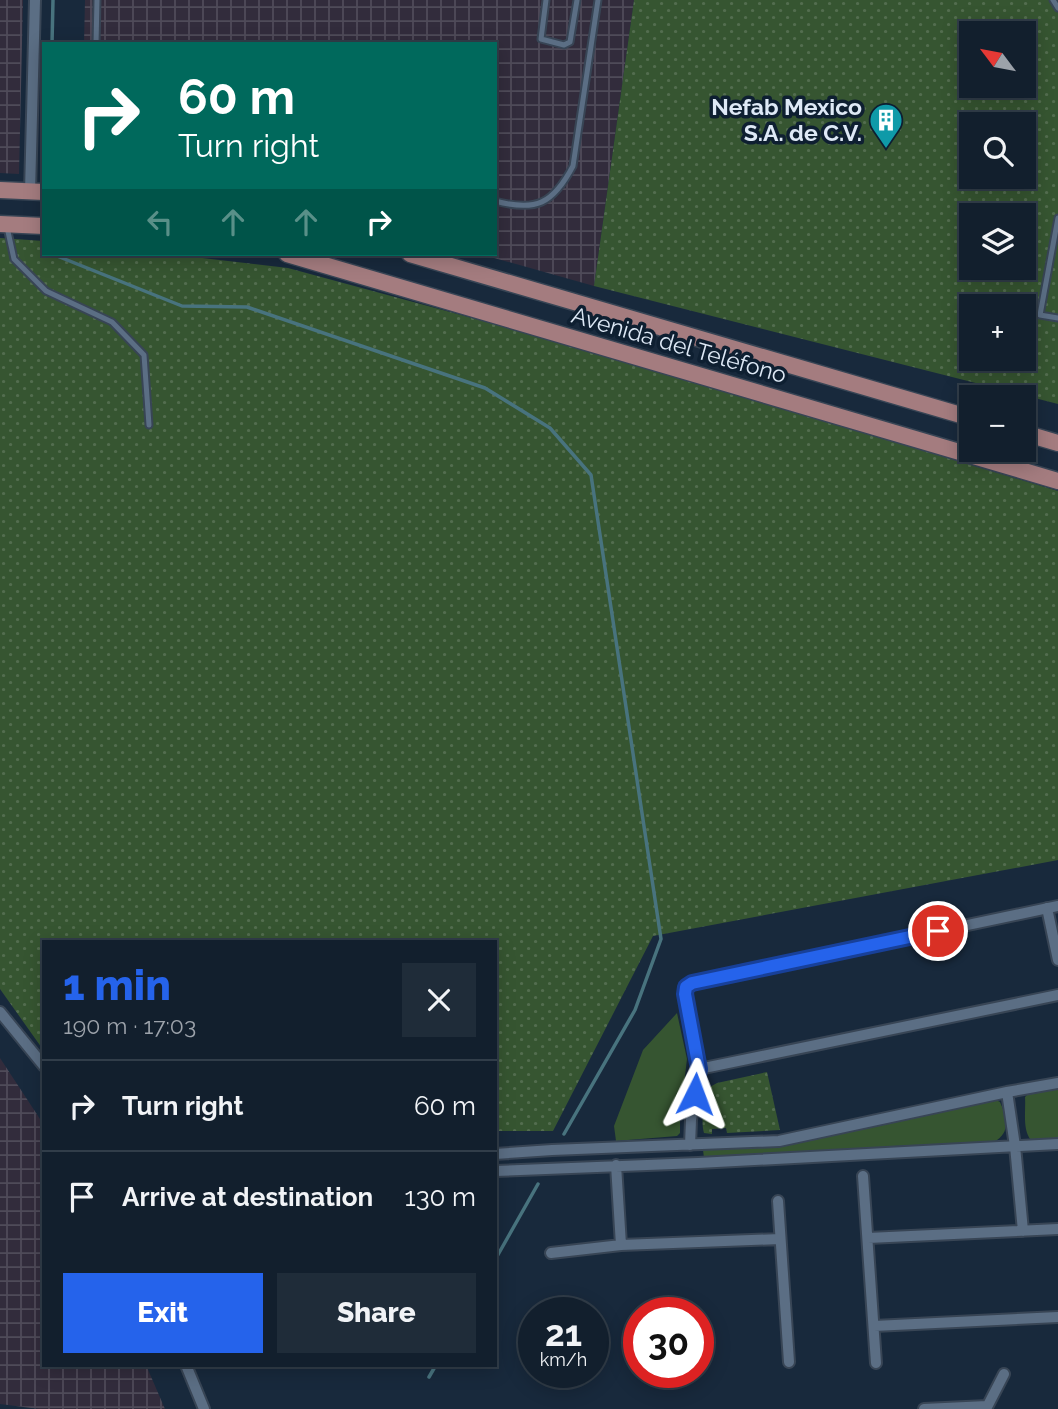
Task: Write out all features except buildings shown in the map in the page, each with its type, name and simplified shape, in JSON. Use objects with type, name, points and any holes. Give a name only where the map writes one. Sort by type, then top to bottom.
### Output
[{"type":"main road","points":[[0,190],[37,192]]},
{"type":"main road","points":[[3,224],[42,226]]},
{"type":"main road","name":"Avenida del Teléfono","points":[[294,256],[1058,481]]},
{"type":"main road","name":"Avenida del Teléfono","points":[[417,256],[959,414]]},
{"type":"main road","points":[[1036,437],[1058,443]]},
{"type":"street","points":[[35,0],[37,192]]},
{"type":"street","points":[[698,1163],[691,1119],[699,1069],[685,994],[686,987],[692,983],[1053,907],[1058,960]]},
{"type":"street","points":[[699,1069],[1058,995]]},
{"type":"street","points":[[0,1012],[42,1063]]},
{"type":"street","points":[[497,1154],[779,1141],[1058,1083]]},
{"type":"street","points":[[1007,1092],[1016,1146],[1023,1231]]},
{"type":"street","points":[[497,1171],[1058,1144]]},
{"type":"street","points":[[589,1149],[589,1166]]},
{"type":"street","points":[[616,1165],[621,1245]]},
{"type":"street","points":[[863,1176],[876,1363]]},
{"type":"street","points":[[778,1201],[789,1362]]},
{"type":"street","points":[[868,1238],[1058,1230]]},
{"type":"street","points":[[551,1253],[621,1245],[780,1239]]},
{"type":"street","points":[[874,1326],[1058,1317]]},
{"type":"street","points":[[187,1367],[204,1409]]},
{"type":"street","points":[[923,1409],[986,1407],[1004,1374]]},
{"type":"lane","points":[[96,42],[97,0]]},
{"type":"lane","points":[[546,0],[541,39],[564,45],[570,42],[577,0]]},
{"type":"lane","points":[[497,202],[514,206],[536,205],[552,196],[573,166],[598,0]]},
{"type":"lane","points":[[1053,0],[1058,8]]},
{"type":"lane","points":[[1058,218],[1040,315],[1058,318]]},
{"type":"lane","points":[[3,224],[14,259],[46,291],[112,322],[144,355],[149,425]]},
{"type":"shaded area","points":[[0,0],[23,0],[19,174],[0,173]]},
{"type":"shaded area","points":[[85,0],[634,0],[594,286],[487,256],[497,256],[497,42],[84,42]]},
{"type":"shaded area","points":[[0,1058],[42,1124],[42,1367],[147,1367],[165,1409],[39,1409],[0,1404]]},
{"type":"green space","points":[[634,0],[1058,0],[1058,404],[1036,398],[1036,385],[983,385],[594,286]]},
{"type":"green space","points":[[0,238],[42,241],[42,256],[185,256],[288,268],[612,356],[1058,491],[1058,860],[653,936],[553,1131],[497,1131],[497,940],[42,940],[42,1048],[0,989]]},
{"type":"green space","points":[[677,1013],[687,1059],[680,1133],[677,1136],[616,1141],[614,1126],[643,1050]]},
{"type":"green space","points":[[767,1072],[780,1130],[727,1133],[726,1128],[712,1129],[712,1134],[704,1133],[703,1117],[708,1088],[717,1083]]},
{"type":"green space","points":[[1058,1089],[1058,1140],[1031,1140],[1025,1125],[1025,1097],[1030,1092]]},
{"type":"green space","points":[[996,1100],[1000,1102],[1006,1124],[1003,1134],[994,1142],[704,1158],[703,1150],[770,1147]]},
{"type":"waterway","points":[[52,42],[53,0]]},
{"type":"waterway","points":[[57,256],[182,306],[247,307],[485,388],[550,428],[591,475],[661,939],[635,1010],[564,1134]]},
{"type":"waterway","points":[[497,1256],[538,1184]]},
{"type":"waterway","points":[[429,1377],[435,1367]]},
{"type":"place","name":"Nefab Mexico S.A. de C.V.","points":[[886,150]]},
{"type":"route","points":[[695,1094],[699,1069],[686,987],[692,983],[938,931]]}]
